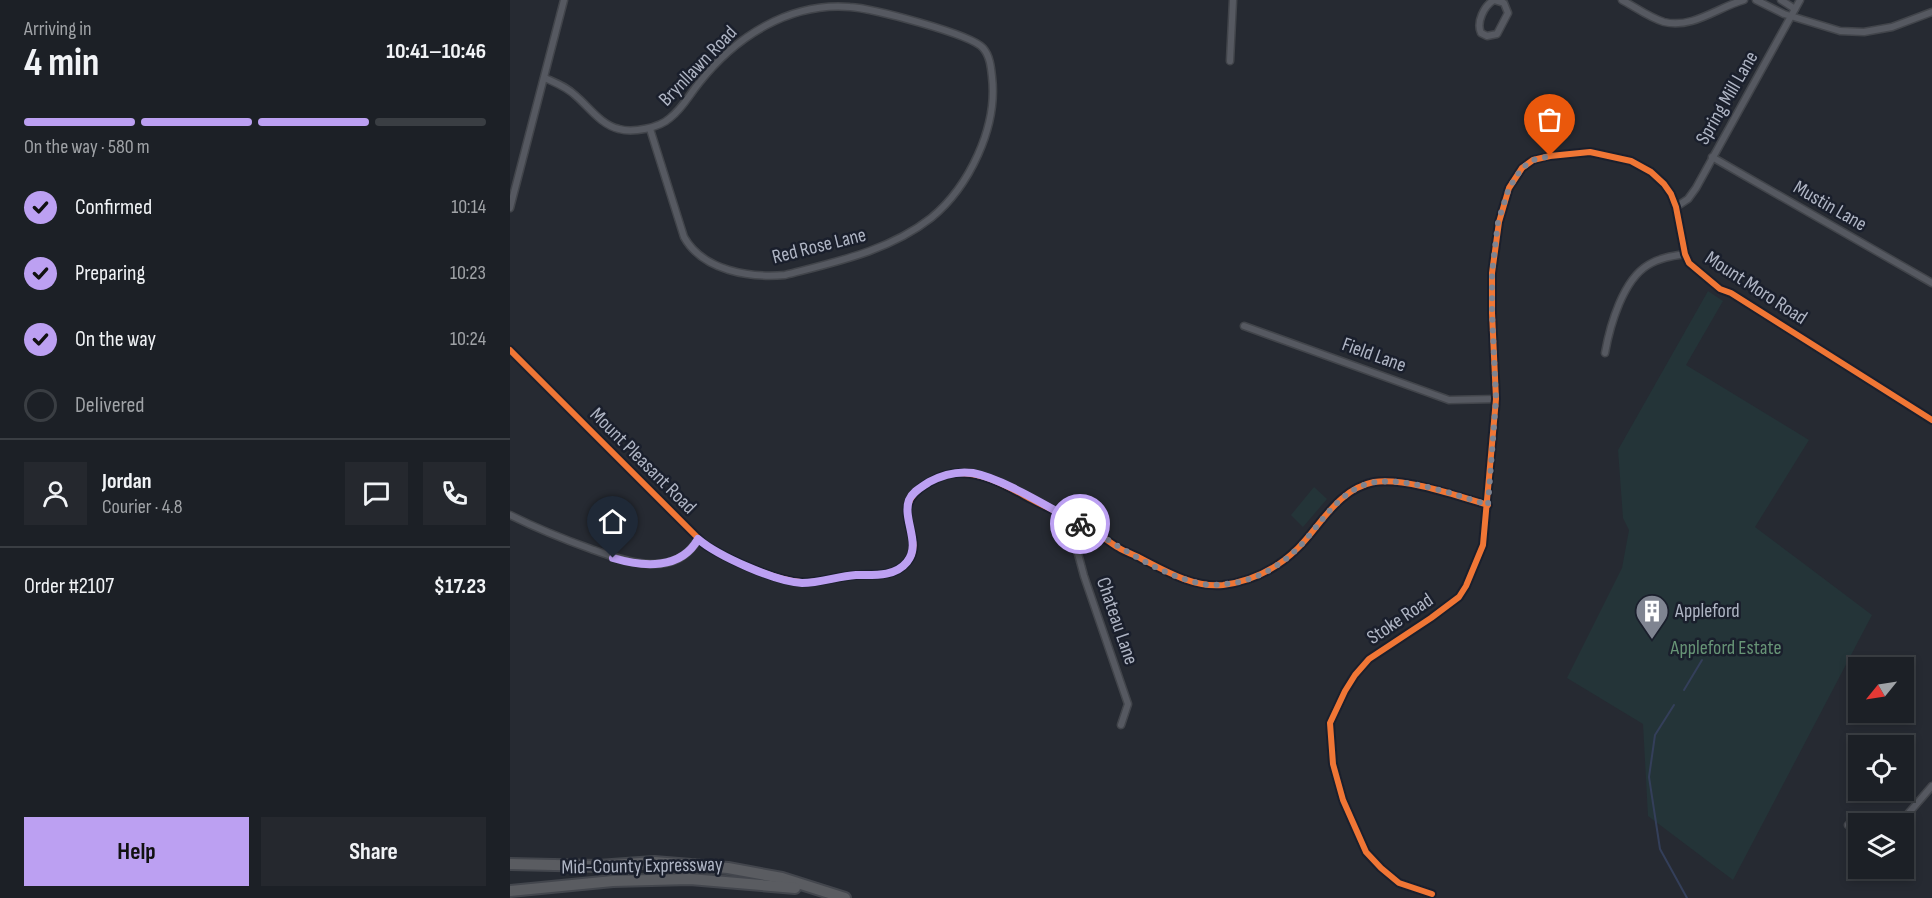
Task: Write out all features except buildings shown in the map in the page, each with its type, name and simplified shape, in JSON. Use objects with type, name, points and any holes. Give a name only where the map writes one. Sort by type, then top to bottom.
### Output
[{"type":"highway","points":[[510,864],[598,866],[654,862],[728,868],[782,878],[845,898]]},
{"type":"highway","name":"Mid-County Expressway","points":[[510,891],[613,881],[690,879],[785,886],[845,898]]},
{"type":"street","points":[[510,204],[564,0]]},
{"type":"street","points":[[1230,61],[1233,0]]},
{"type":"street","points":[[1494,0],[1501,1],[1508,13],[1500,31],[1491,37],[1484,35],[1478,26],[1488,4],[1494,0]]},
{"type":"street","points":[[1622,0],[1663,21],[1681,23],[1744,0]]},
{"type":"street","points":[[1756,0],[1769,8],[1840,31],[1864,32],[1892,27],[1932,12]]},
{"type":"street","points":[[1781,0],[1796,9]]},
{"type":"street","name":"Spring Mill Lane","points":[[1676,207],[1688,199],[1696,188],[1800,0]]},
{"type":"street","name":"Brynllawn Road","points":[[545,78],[562,85],[575,94],[603,121],[619,129],[650,129],[669,120],[686,104],[698,84],[722,58],[746,38],[772,21],[808,9],[850,7],[923,23],[973,40],[984,48],[990,62],[993,82],[993,103],[988,122]]},
{"type":"street","name":"Red Rose Lane","points":[[650,129],[685,239],[692,249],[700,257],[716,266],[769,276],[796,272],[876,250],[919,227],[942,207],[958,188],[975,158],[988,122]]},
{"type":"street","name":"Mount Moro Road","points":[[1488,505],[1496,399],[1492,273],[1501,209],[1509,188],[1522,168],[1533,160],[1550,156],[1590,152],[1631,161],[1651,172],[1671,194],[1689,263],[1720,289],[1731,293],[1932,420]]},
{"type":"street","name":"Mustin Lane","points":[[1712,157],[1932,283]]},
{"type":"street","points":[[1605,352],[1613,320],[1635,276],[1650,263],[1685,254]]},
{"type":"street","name":"Field Lane","points":[[1244,326],[1449,400],[1496,399]]},
{"type":"street","name":"Mount Pleasant Road","points":[[510,350],[698,539],[718,553],[734,560],[783,579],[800,583],[854,575],[890,573],[899,569],[912,554],[907,509],[911,496],[917,489],[933,480],[956,473],[973,473],[1000,483],[1101,535],[1119,549],[1141,558],[1158,569],[1204,584],[1222,585],[1246,580],[1278,565],[1298,548],[1335,505],[1359,487],[1371,483],[1391,481],[1407,483],[1488,505]]},
{"type":"street","name":"Stoke Road","points":[[1432,894],[1399,883],[1366,852],[1343,800],[1333,764],[1330,723],[1345,691],[1369,659],[1459,597],[1483,545],[1488,505]]},
{"type":"street","points":[[510,515],[613,558],[645,565],[661,564],[681,557],[692,550],[698,539]]},
{"type":"street","name":"Chateau Lane","points":[[1082,525],[1077,550],[1128,704],[1120,725]]},
{"type":"street","points":[[1909,813],[1932,786]]},
{"type":"green space","name":"Appleford Estate","points":[[1708,291],[1723,301],[1686,365],[1809,440],[1755,527],[1872,615],[1733,880],[1648,816],[1643,724],[1567,678],[1622,568],[1629,530],[1623,518],[1618,450]]},
{"type":"green space","points":[[1314,487],[1327,499],[1303,527],[1291,515]]},
{"type":"waterway","points":[[1684,690],[1702,660]]},
{"type":"waterway","points":[[1674,705],[1655,735],[1649,777],[1660,849],[1687,898]]},
{"type":"cycle path","points":[[1432,894],[1399,883],[1366,852],[1343,800],[1333,764],[1330,723],[1345,691],[1369,659],[1459,597],[1483,545],[1496,399],[1492,273],[1499,222],[1509,188],[1522,168],[1533,160],[1590,152],[1631,161],[1651,172],[1671,194],[1689,263],[1720,289],[1731,293],[1932,420]]},
{"type":"cycle path","points":[[510,350],[705,545],[756,570],[798,582],[891,573],[903,566],[913,552],[907,513],[909,503],[915,493],[928,483],[955,473],[978,475],[995,481],[1170,573],[1201,584],[1212,585],[1244,580],[1273,568],[1298,548],[1340,500],[1361,486],[1374,482],[1400,482],[1415,485],[1488,505]]},
{"type":"way so far","points":[[1080,524],[1101,535],[1119,549],[1141,558],[1158,569],[1204,584],[1222,585],[1262,575],[1278,565],[1298,548],[1345,496],[1371,483],[1391,481],[1407,483],[1488,505],[1496,399],[1492,273],[1498,222],[1509,188],[1522,168],[1533,160],[1550,156]]},
{"type":"place","name":"Appleford","points":[[1652,640]]},
{"type":"route","points":[[613,558],[645,565],[661,564],[681,557],[692,550],[698,539],[718,553],[734,560],[783,579],[800,583],[854,575],[890,573],[899,569],[912,554],[907,509],[911,496],[917,489],[933,480],[956,473],[973,473],[1000,483],[1080,524]]}]
